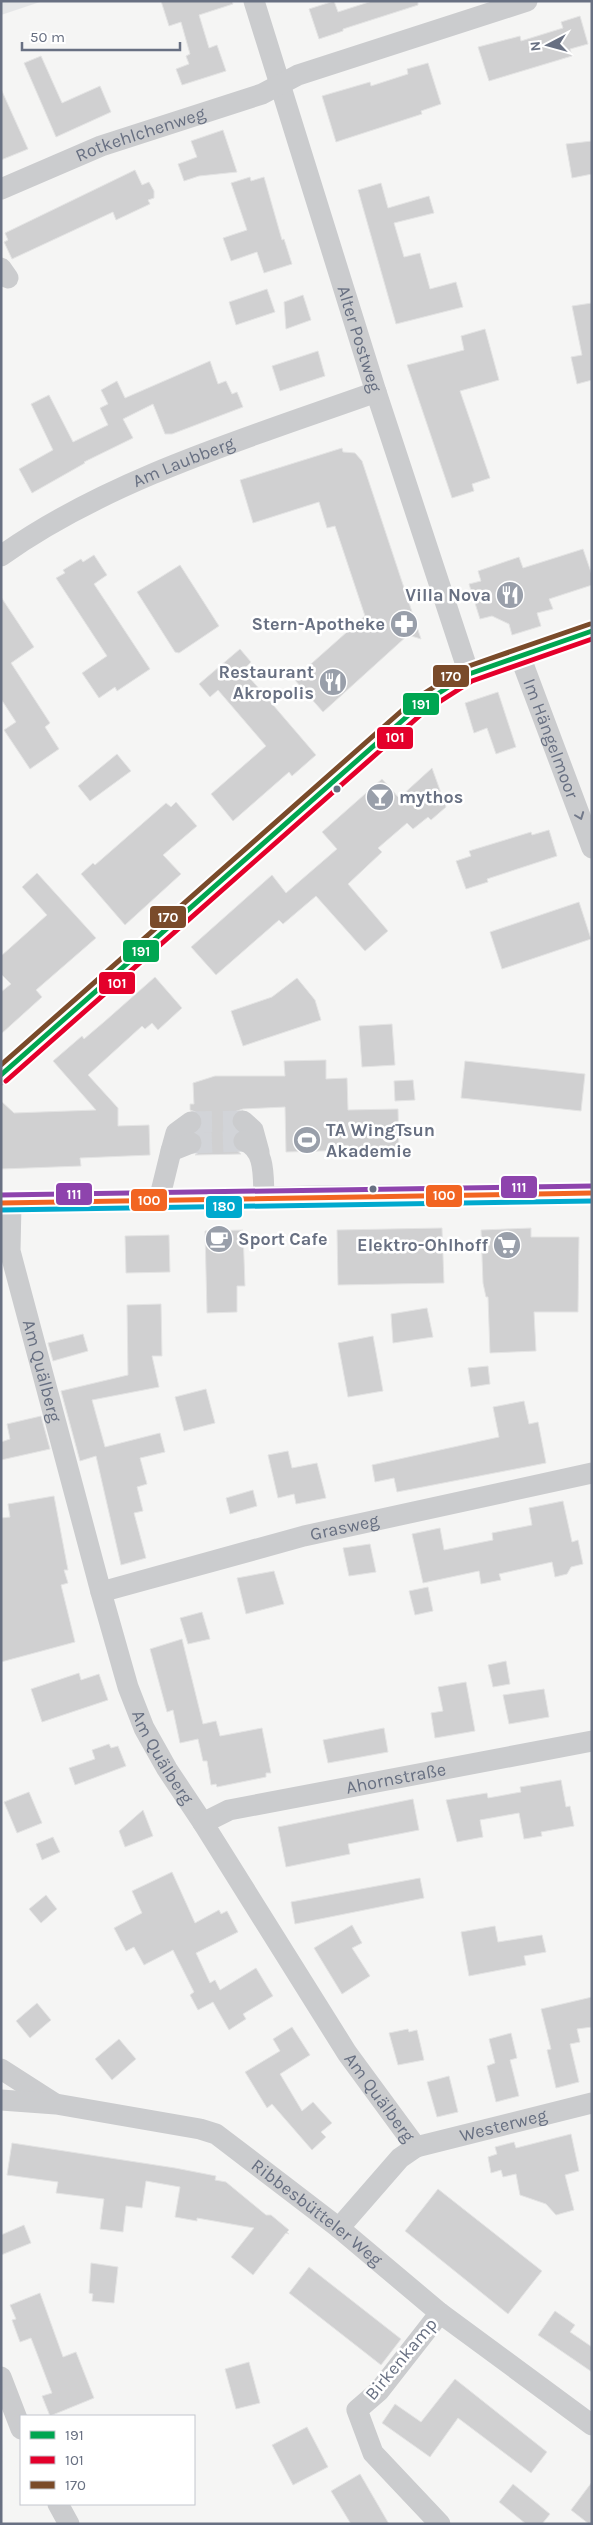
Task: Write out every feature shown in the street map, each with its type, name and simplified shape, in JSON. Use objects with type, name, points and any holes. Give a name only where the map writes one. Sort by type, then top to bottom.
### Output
[{"type":"street","name":"Alter Postweg","points":[[254,1],[376,392],[469,674]]},
{"type":"street","name":"Rotkehlchenweg","points":[[1,189],[101,146],[262,94],[298,75],[526,1]]},
{"type":"street","name":"Am Laubberg","points":[[1,556],[47,524],[113,492],[165,470],[376,392]]},
{"type":"street","points":[[1,1075],[420,705],[469,674],[592,631]]},
{"type":"street","name":"Im Hängelmoor","points":[[520,656],[592,848]]},
{"type":"street","points":[[159,1200],[176,1133],[191,1122]]},
{"type":"street","points":[[249,1138],[264,1197]]},
{"type":"street","points":[[171,1151],[191,1143]]},
{"type":"street","points":[[6,1203],[264,1197],[592,1193]]},
{"type":"street","name":"Am Quälberg","points":[[6,1203],[10,1251],[101,1592],[128,1687],[144,1728],[167,1769],[347,2053],[416,2147],[400,2158],[339,2228]]},
{"type":"street","name":"Grasweg","points":[[101,1592],[304,1536],[592,1473]]},
{"type":"street","name":"Ahornstraße","points":[[203,1823],[229,1810],[592,1741]]},
{"type":"street","points":[[1,2069],[56,2104]]},
{"type":"street","name":"Ribbesbütteler Weg","points":[[1,2100],[56,2104],[200,2128],[216,2134],[339,2228],[440,2313],[592,2425]]},
{"type":"street","name":"Westerweg","points":[[416,2147],[592,2103]]},
{"type":"street","name":"Birkenkamp","points":[[440,2313],[379,2391],[357,2410],[373,2453],[440,2524]]},
{"type":"street","points":[[1,2378],[20,2426]]},
{"type":"street","points":[[58,2505],[68,2524]]},
{"type":"shaded area","points":[[1,1],[43,1],[1,15]]},
{"type":"building","points":[[161,1],[232,1],[233,4],[199,15],[209,48],[217,45],[226,71],[182,85],[176,69],[189,64],[186,56],[190,54],[181,22],[169,26]]},
{"type":"building","points":[[334,1],[338,12],[372,1],[418,1],[418,5],[343,29],[343,31],[319,39],[309,9]]},
{"type":"building","points":[[580,16],[588,44],[570,49],[572,56],[489,81],[478,47],[520,36],[521,41],[563,28],[561,22]]},
{"type":"building","points":[[41,56],[62,103],[100,86],[111,112],[56,137],[24,63]]},
{"type":"building","points":[[428,63],[441,104],[421,111],[422,114],[336,142],[322,96],[370,82],[371,86],[408,74],[407,69]]},
{"type":"building","points":[[1,89],[28,149],[1,160]]},
{"type":"building","points":[[223,130],[237,172],[199,176],[184,181],[178,164],[197,157],[191,141]]},
{"type":"building","points":[[592,141],[592,174],[572,178],[566,144]]},
{"type":"building","points":[[135,170],[142,185],[149,182],[154,191],[154,198],[148,200],[150,204],[116,220],[113,212],[12,259],[4,242],[8,240],[5,233]]},
{"type":"building","points":[[250,177],[251,181],[264,177],[282,240],[284,239],[292,264],[264,273],[257,252],[231,261],[223,238],[247,230],[231,183]]},
{"type":"building","points":[[381,183],[388,208],[429,196],[434,213],[394,223],[404,257],[420,253],[430,289],[456,282],[463,307],[396,324],[358,190]]},
{"type":"building","points":[[267,289],[275,312],[236,325],[229,302]]},
{"type":"building","points":[[303,295],[311,320],[286,329],[284,302]]},
{"type":"building","points":[[592,303],[592,380],[577,384],[571,357],[582,355],[572,306]]},
{"type":"building","points":[[485,329],[499,380],[460,391],[490,478],[472,484],[474,491],[452,498],[407,365],[464,350],[461,336]]},
{"type":"building","points":[[318,351],[325,376],[280,391],[272,366]]},
{"type":"building","points":[[210,361],[218,384],[226,381],[232,394],[237,392],[243,407],[172,434],[165,434],[153,404],[123,419],[133,438],[84,462],[32,493],[19,469],[53,450],[31,404],[49,395],[73,442],[108,425],[100,408],[108,404],[101,390],[117,381],[125,398]]},
{"type":"building","points":[[342,448],[343,452],[355,453],[362,461],[421,639],[408,635],[323,712],[294,679],[365,616],[335,526],[327,528],[319,502],[253,523],[240,480]]},
{"type":"building","points":[[583,549],[592,575],[592,585],[549,599],[553,609],[537,613],[541,626],[512,635],[509,624],[492,616],[480,619],[469,584],[481,581],[478,571],[519,557],[523,568]]},
{"type":"building","points":[[94,555],[107,575],[94,584],[150,669],[117,691],[115,687],[99,698],[82,673],[107,656],[56,578],[65,573],[63,570],[81,559],[83,562]]},
{"type":"building","points":[[180,565],[219,626],[179,653],[175,652],[137,592]]},
{"type":"building","points":[[1,597],[34,647],[11,663],[50,723],[45,727],[59,749],[30,769],[4,730],[16,722],[1,699]]},
{"type":"building","points":[[240,649],[251,662],[243,670],[316,755],[292,776],[289,772],[233,821],[211,794],[266,746],[218,690],[210,697],[199,684]]},
{"type":"building","points":[[498,692],[516,747],[496,754],[487,728],[474,733],[465,703]]},
{"type":"building","points":[[117,754],[131,771],[90,801],[78,786]]},
{"type":"building","points":[[432,768],[446,807],[431,820],[428,817],[413,829],[407,823],[378,848],[382,852],[348,884],[388,931],[365,951],[316,896],[283,924],[279,920],[216,975],[191,947],[272,875],[286,893],[337,849],[322,832],[382,779],[399,798]]},
{"type":"building","points":[[176,802],[197,826],[163,855],[181,874],[125,925],[81,874],[93,863],[95,865],[166,803],[171,807]]},
{"type":"building","points":[[549,830],[557,856],[487,879],[488,882],[466,889],[456,861],[471,856],[469,851],[531,832],[532,835]]},
{"type":"building","points":[[37,873],[96,938],[36,990],[42,997],[1,1034],[1,992],[11,984],[1,974],[1,956],[47,915],[22,887]]},
{"type":"building","points":[[579,902],[591,939],[502,969],[490,932]]},
{"type":"building","points":[[155,977],[182,1008],[158,1030],[152,1023],[145,1029],[142,1026],[88,1075],[118,1108],[118,1126],[149,1125],[150,1155],[80,1158],[81,1166],[1,1169],[1,1101],[14,1113],[96,1110],[53,1061],[82,1036],[84,1039]]},
{"type":"building","points":[[297,978],[315,1000],[321,1020],[243,1046],[231,1011],[272,997]]},
{"type":"building","points":[[392,1024],[395,1065],[362,1067],[359,1026]]},
{"type":"building","points":[[326,1060],[326,1079],[347,1078],[348,1110],[398,1109],[399,1153],[355,1154],[354,1150],[286,1152],[285,1107],[243,1109],[234,1112],[231,1124],[236,1132],[232,1142],[234,1148],[241,1154],[195,1155],[203,1145],[202,1138],[198,1133],[203,1121],[201,1114],[190,1110],[190,1104],[194,1104],[193,1083],[215,1076],[285,1076],[284,1061]]},
{"type":"building","points":[[465,1061],[585,1074],[581,1111],[461,1098]]},
{"type":"building","points":[[413,1080],[415,1100],[395,1101],[394,1081]]},
{"type":"building","points":[[442,1228],[444,1283],[338,1285],[337,1230]]},
{"type":"building","points":[[531,1228],[531,1237],[579,1237],[578,1312],[534,1312],[536,1351],[490,1353],[488,1297],[486,1297],[483,1283],[481,1230]]},
{"type":"building","points":[[243,1230],[245,1286],[237,1286],[237,1312],[207,1313],[205,1231]]},
{"type":"building","points":[[169,1235],[170,1272],[126,1273],[125,1236]]},
{"type":"building","points":[[161,1304],[162,1356],[152,1356],[159,1387],[92,1400],[105,1447],[160,1433],[165,1452],[140,1458],[147,1484],[137,1487],[143,1511],[134,1513],[146,1558],[121,1565],[96,1456],[80,1461],[61,1391],[128,1375],[127,1305]]},
{"type":"building","points":[[427,1308],[433,1337],[393,1343],[391,1314]]},
{"type":"building","points":[[83,1334],[88,1351],[53,1361],[48,1343]]},
{"type":"building","points":[[373,1336],[383,1391],[348,1397],[338,1343]]},
{"type":"building","points":[[488,1366],[490,1384],[471,1387],[468,1368]]},
{"type":"building","points":[[206,1389],[215,1423],[184,1431],[175,1397]]},
{"type":"building","points":[[524,1401],[529,1424],[538,1422],[546,1463],[397,1492],[394,1478],[375,1482],[372,1465],[499,1437],[493,1407]]},
{"type":"building","points":[[41,1416],[50,1449],[1,1460],[1,1442],[10,1439],[7,1424]]},
{"type":"building","points":[[288,1451],[292,1468],[317,1463],[326,1498],[296,1504],[294,1494],[278,1498],[268,1455]]},
{"type":"building","points":[[253,1490],[257,1506],[230,1514],[226,1498]]},
{"type":"building","points":[[54,1496],[68,1570],[64,1570],[68,1583],[61,1585],[75,1642],[1,1662],[1,1518],[10,1517],[8,1504]]},
{"type":"building","points":[[563,1501],[572,1542],[578,1540],[583,1564],[571,1567],[567,1574],[555,1577],[552,1562],[499,1574],[501,1580],[481,1584],[479,1571],[423,1583],[412,1534],[440,1528],[444,1550],[493,1540],[492,1533],[532,1525],[529,1508]]},
{"type":"building","points":[[370,1544],[376,1572],[349,1576],[343,1548]]},
{"type":"building","points":[[274,1571],[284,1604],[246,1614],[237,1578]]},
{"type":"building","points":[[428,1587],[433,1611],[415,1615],[409,1591]]},
{"type":"building","points":[[202,1612],[210,1639],[188,1644],[180,1618]]},
{"type":"building","points":[[182,1639],[203,1724],[216,1721],[220,1736],[262,1728],[271,1773],[266,1773],[266,1777],[217,1787],[216,1784],[211,1785],[207,1761],[203,1761],[198,1739],[180,1743],[173,1710],[167,1712],[150,1649]]},
{"type":"building","points":[[506,1661],[510,1684],[493,1687],[488,1665]]},
{"type":"building","points":[[79,1673],[81,1680],[99,1674],[108,1700],[42,1722],[31,1689]]},
{"type":"building","points":[[466,1682],[475,1731],[435,1738],[431,1713],[443,1711],[438,1687]]},
{"type":"building","points":[[544,1689],[549,1717],[509,1724],[503,1695]]},
{"type":"building","points":[[384,1728],[388,1752],[328,1763],[323,1740]]},
{"type":"building","points":[[109,1744],[111,1748],[118,1746],[126,1766],[75,1785],[69,1768],[95,1759],[92,1750]]},
{"type":"building","points":[[561,1780],[566,1807],[570,1806],[574,1826],[541,1832],[542,1836],[524,1839],[519,1813],[480,1820],[483,1837],[457,1842],[446,1800],[487,1793],[488,1798],[521,1792],[520,1787]]},
{"type":"building","points":[[29,1792],[42,1823],[17,1833],[4,1802]]},
{"type":"building","points":[[413,1799],[419,1830],[348,1844],[350,1854],[286,1867],[278,1827]]},
{"type":"building","points":[[143,1810],[153,1836],[125,1847],[119,1831]]},
{"type":"building","points":[[53,1837],[60,1852],[42,1860],[36,1844]]},
{"type":"building","points":[[172,1872],[195,1923],[219,1910],[221,1914],[227,1911],[238,1932],[196,1953],[210,1983],[215,1980],[220,1990],[256,1968],[273,1996],[243,2014],[246,2019],[229,2030],[213,2002],[198,2010],[190,1995],[194,1992],[173,1950],[144,1965],[134,1947],[126,1951],[114,1928],[142,1913],[132,1891]]},
{"type":"building","points":[[420,1878],[424,1898],[295,1924],[291,1902]]},
{"type":"building","points":[[46,1895],[57,1909],[41,1923],[29,1909]]},
{"type":"building","points":[[352,1925],[362,1943],[352,1948],[370,1976],[342,1994],[314,1948]]},
{"type":"building","points":[[495,1926],[498,1942],[542,1935],[546,1952],[524,1956],[526,1965],[469,1976],[461,1932]]},
{"type":"building","points":[[592,1997],[592,2027],[577,2029],[580,2042],[570,2044],[579,2082],[556,2088],[547,2050],[551,2049],[541,2009]]},
{"type":"building","points":[[37,2003],[51,2020],[30,2038],[16,2021]]},
{"type":"building","points":[[292,2027],[310,2055],[280,2074],[302,2111],[313,2102],[332,2123],[321,2132],[326,2137],[312,2150],[272,2104],[267,2108],[245,2072],[280,2051],[273,2039]]},
{"type":"building","points":[[408,2029],[409,2032],[417,2030],[424,2060],[398,2065],[389,2033]]},
{"type":"building","points":[[511,2033],[517,2058],[510,2060],[519,2096],[496,2102],[487,2066],[495,2063],[489,2039]]},
{"type":"building","points":[[119,2039],[136,2059],[112,2080],[95,2059]]},
{"type":"building","points":[[449,2076],[458,2112],[437,2117],[427,2082]]},
{"type":"building","points":[[571,2134],[579,2171],[565,2175],[574,2210],[556,2215],[546,2204],[520,2195],[516,2174],[503,2177],[501,2170],[491,2173],[488,2157],[497,2154],[495,2147],[514,2142],[516,2148]]},
{"type":"building","points":[[12,2143],[216,2176],[215,2180],[226,2182],[266,2215],[271,2215],[289,2230],[287,2232],[289,2234],[286,2233],[253,2275],[231,2257],[254,2228],[197,2218],[197,2221],[175,2217],[180,2187],[146,2181],[142,2208],[126,2206],[123,2232],[100,2229],[104,2199],[56,2193],[58,2182],[7,2175]]},
{"type":"building","points":[[438,2189],[542,2271],[508,2314],[405,2231]]},
{"type":"building","points":[[24,2225],[31,2243],[1,2255],[1,2235]]},
{"type":"building","points":[[91,2263],[118,2267],[114,2303],[92,2301],[93,2294],[89,2293]]},
{"type":"building","points":[[309,2267],[401,2339],[381,2365],[289,2293]]},
{"type":"building","points":[[40,2293],[63,2357],[76,2352],[94,2398],[50,2415],[42,2396],[52,2393],[31,2338],[20,2342],[12,2320],[16,2319],[10,2305]]},
{"type":"building","points":[[555,2311],[575,2325],[570,2332],[592,2347],[592,2372],[538,2335]]},
{"type":"building","points":[[249,2362],[260,2403],[236,2409],[225,2369]]},
{"type":"building","points":[[455,2379],[547,2452],[531,2473],[458,2418],[430,2457],[382,2423],[395,2404],[421,2422]]},
{"type":"building","points":[[307,2427],[328,2467],[293,2485],[272,2445]]},
{"type":"building","points":[[360,2474],[389,2524],[351,2524],[331,2491]]},
{"type":"building","points":[[592,2482],[592,2524],[589,2524],[571,2510]]},
{"type":"building","points":[[513,2484],[550,2514],[542,2524],[526,2524],[499,2502]]},
{"type":"tunnel","points":[[191,1122],[243,1121]]},
{"type":"tunnel","points":[[191,1143],[244,1141]]},
{"type":"transit line","name":"170","points":[[1,1065],[415,699],[466,667],[590,624]]},
{"type":"transit line","name":"191","points":[[1,1075],[420,705],[469,674],[592,631]]},
{"type":"transit line","name":"101","points":[[6,1081],[425,711],[472,681],[592,639]]},
{"type":"transit line","name":"111","points":[[1,1195],[592,1186]]},
{"type":"transit line","name":"100","points":[[1,1203],[592,1193]]},
{"type":"transit line","name":"180","points":[[1,1210],[592,1201]]},
{"type":"place","name":"Villa Nova","points":[[510,595]]},
{"type":"place","name":"Stern-Apotheke","points":[[404,624]]},
{"type":"place","name":"Restaurant Akropolis","points":[[333,682]]},
{"type":"place","name":"mythos","points":[[380,797]]},
{"type":"place","name":"TA WingTsun Akademie","points":[[307,1140]]},
{"type":"place","name":"Sport Cafe","points":[[219,1239]]},
{"type":"place","name":"Elektro-Ohlhoff","points":[[507,1245]]}]
